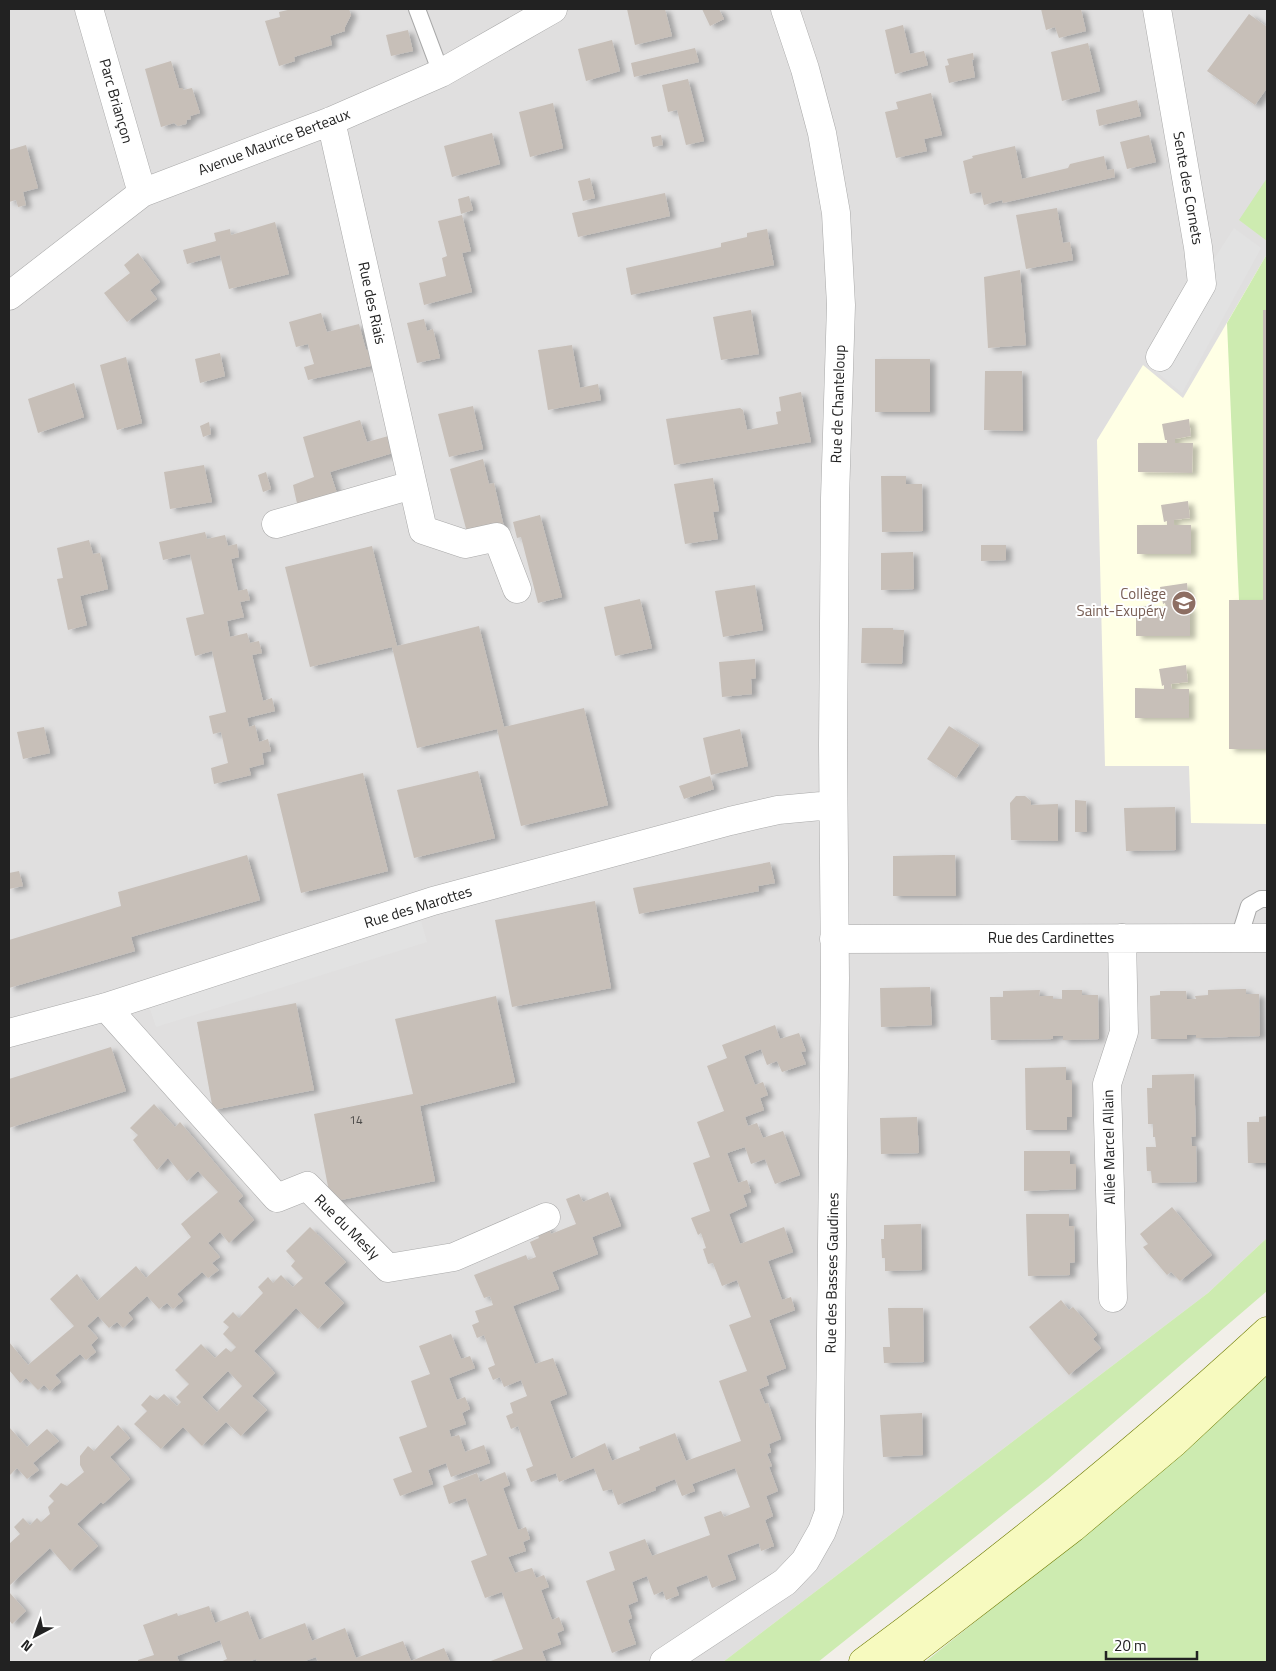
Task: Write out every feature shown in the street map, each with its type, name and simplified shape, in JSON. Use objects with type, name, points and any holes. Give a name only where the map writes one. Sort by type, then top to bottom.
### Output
[{"type":"main road","points":[[863,1662],[929,1614],[1058,1513],[1267,1331]]},
{"type":"main road","points":[[899,1662],[1073,1528],[1174,1443],[1267,1356]]},
{"type":"street","name":"Parc Briançon","points":[[89,9],[142,192]]},
{"type":"street","name":"Avenue Maurice Berteaux","points":[[9,296],[142,192],[332,120],[441,73],[553,9]]},
{"type":"street","name":"Rue de Chanteloup","points":[[785,9],[805,69],[822,133],[836,213],[841,305],[835,498],[832,805]]},
{"type":"street","name":"Sente des Cornets","points":[[1157,9],[1198,247],[1202,284],[1160,357]]},
{"type":"street","name":"Rue des Riais","points":[[332,120],[423,530],[464,544],[497,537],[517,589]]},
{"type":"street","points":[[276,524],[412,485]]},
{"type":"street","name":"Rue des Basses Gaudines","points":[[664,1662],[785,1582],[805,1561],[822,1531],[830,1512],[834,939],[832,805]]},
{"type":"street","name":"Rue des Marottes","points":[[9,1033],[106,1007],[433,901],[730,821],[778,810],[832,805]]},
{"type":"street","name":"Allée Marcel Allain","points":[[1113,1298],[1107,1084],[1124,1032],[1122,938]]},
{"type":"street","name":"Rue des Cardinettes","points":[[834,939],[1267,938]]},
{"type":"street","name":"Rue du Mesly","points":[[106,1007],[277,1198],[307,1186],[388,1268],[454,1257],[546,1216]]},
{"type":"lane","points":[[418,9],[441,73]]},
{"type":"lane","points":[[1239,938],[1249,906],[1261,899],[1267,899]]},
{"type":"shaded area","points":[[9,9],[1267,9],[1267,1238],[1208,1293],[723,1662],[9,1662]]},
{"type":"shaded area","points":[[1234,228],[1261,248],[1182,393],[1147,364]]},
{"type":"shaded area","name":"Collège Saint-Exupéry","points":[[1267,254],[1267,824],[1191,823],[1189,766],[1105,766],[1097,440],[1143,365],[1183,398]]},
{"type":"shaded area","points":[[421,921],[427,942],[156,1027],[149,1006]]},
{"type":"green space","points":[[1267,178],[1267,241],[1239,220]]},
{"type":"green space","points":[[1267,254],[1267,310],[1263,310],[1263,600],[1239,600],[1227,323]]},
{"type":"green space","points":[[1267,1238],[1267,1291],[1048,1479],[818,1662],[723,1662],[1208,1293]]},
{"type":"green space","points":[[1267,1376],[1267,1662],[925,1662],[1115,1510]]},
{"type":"building","points":[[292,9],[349,9],[351,15],[345,31],[330,36],[332,45],[294,57],[295,61],[279,66],[265,21],[280,17],[279,12]]},
{"type":"building","points":[[627,9],[665,9],[672,36],[635,45]]},
{"type":"building","points":[[702,9],[719,9],[724,19],[710,26]]},
{"type":"building","points":[[1041,9],[1081,9],[1086,31],[1059,38],[1055,27],[1046,30]]},
{"type":"building","points":[[1249,14],[1267,27],[1267,88],[1255,105],[1207,71]]},
{"type":"building","points":[[903,25],[910,54],[924,51],[928,65],[895,74],[885,30]]},
{"type":"building","points":[[408,30],[413,51],[391,56],[386,35]]},
{"type":"building","points":[[612,40],[620,71],[586,81],[578,49]]},
{"type":"building","points":[[1088,43],[1100,91],[1062,101],[1051,52]]},
{"type":"building","points":[[695,48],[699,62],[634,77],[631,63]]},
{"type":"building","points":[[973,53],[974,59],[972,60],[975,77],[949,83],[945,66],[949,65],[947,59]]},
{"type":"building","points":[[171,61],[179,88],[183,88],[183,90],[192,88],[200,113],[190,116],[191,119],[187,120],[186,124],[178,126],[174,123],[161,127],[145,69]]},
{"type":"building","points":[[688,79],[704,141],[686,145],[677,110],[668,112],[662,85]]},
{"type":"building","points":[[931,93],[942,135],[924,139],[927,151],[896,158],[885,112],[898,109],[896,102]]},
{"type":"building","points":[[1137,100],[1141,116],[1099,126],[1096,110]]},
{"type":"building","points":[[553,103],[563,148],[530,157],[519,112]]},
{"type":"building","points":[[492,133],[500,164],[452,177],[444,146]]},
{"type":"building","points":[[661,135],[663,145],[653,147],[651,137]]},
{"type":"building","points":[[1149,135],[1156,162],[1127,169],[1120,142]]},
{"type":"building","points":[[26,145],[38,188],[23,192],[26,205],[18,207],[16,200],[9,202],[9,150]]},
{"type":"building","points":[[1015,146],[1022,179],[1068,168],[1070,164],[1104,156],[1107,170],[1114,169],[1115,177],[1003,203],[1002,200],[984,205],[981,192],[970,194],[963,161],[973,158],[972,156]]},
{"type":"building","points":[[590,178],[595,198],[583,201],[578,181]]},
{"type":"building","points":[[665,193],[670,216],[578,237],[572,213]]},
{"type":"building","points":[[469,196],[473,210],[461,214],[458,199]]},
{"type":"building","points":[[1057,208],[1063,243],[1070,242],[1073,260],[1026,269],[1016,215]]},
{"type":"building","points":[[462,215],[471,251],[462,253],[472,292],[424,305],[419,283],[446,276],[442,258],[447,256],[438,221]]},
{"type":"building","points":[[275,222],[289,274],[229,289],[220,255],[187,264],[183,250],[216,241],[214,233],[230,229],[231,235]]},
{"type":"building","points":[[767,229],[774,265],[631,295],[626,268],[721,247],[721,243],[747,237],[747,233]]},
{"type":"building","points":[[138,253],[160,282],[150,290],[157,299],[127,322],[104,293],[130,273],[124,265]]},
{"type":"building","points":[[1020,270],[1026,345],[988,348],[984,277]]},
{"type":"building","points":[[751,310],[759,354],[721,360],[713,317]]},
{"type":"building","points":[[1263,310],[1267,310],[1267,749],[1229,749],[1229,600],[1263,600]]},
{"type":"building","points":[[321,313],[327,332],[359,324],[366,350],[371,349],[375,365],[308,380],[304,367],[314,364],[308,344],[296,347],[289,322]]},
{"type":"building","points":[[424,319],[427,331],[433,329],[440,358],[417,363],[407,323]]},
{"type":"building","points":[[572,345],[580,388],[598,384],[601,400],[548,410],[538,350]]},
{"type":"building","points":[[220,353],[225,376],[200,383],[195,359]]},
{"type":"building","points":[[126,357],[142,423],[117,430],[100,365]]},
{"type":"building","points":[[875,359],[930,359],[930,412],[875,412]]},
{"type":"building","points":[[985,371],[1022,371],[1023,431],[984,430]]},
{"type":"building","points":[[74,383],[84,417],[38,433],[28,399]]},
{"type":"building","points":[[801,392],[811,442],[674,465],[666,419],[740,408],[743,410],[747,430],[778,424],[776,412],[781,411],[779,397]]},
{"type":"building","points":[[473,406],[483,449],[449,457],[438,414]]},
{"type":"building","points":[[1189,419],[1191,436],[1175,439],[1175,443],[1193,443],[1192,473],[1138,472],[1138,443],[1167,443],[1162,424]]},
{"type":"building","points":[[360,420],[367,442],[392,435],[396,452],[330,472],[338,496],[298,508],[293,485],[314,477],[303,437]]},
{"type":"building","points":[[209,422],[211,434],[203,437],[200,426]]},
{"type":"building","points":[[483,459],[489,484],[494,483],[504,527],[468,536],[450,469]]},
{"type":"building","points":[[204,465],[212,502],[170,509],[164,472]]},
{"type":"building","points":[[266,472],[271,489],[263,492],[258,475]]},
{"type":"building","points":[[881,476],[906,476],[906,484],[922,484],[923,531],[882,532]]},
{"type":"building","points":[[713,478],[719,511],[713,512],[718,539],[685,544],[674,484]]},
{"type":"building","points":[[1188,501],[1190,518],[1174,520],[1174,525],[1191,525],[1191,554],[1137,554],[1137,525],[1167,525],[1167,521],[1164,522],[1161,505]]},
{"type":"building","points":[[540,515],[562,597],[538,603],[521,537],[517,538],[513,522]]},
{"type":"building","points":[[205,532],[207,539],[225,535],[228,546],[237,544],[239,557],[231,559],[238,591],[247,589],[250,600],[240,602],[244,617],[227,621],[230,637],[247,633],[250,643],[259,641],[262,653],[252,655],[263,701],[272,698],[275,711],[247,718],[249,727],[255,725],[259,742],[268,739],[271,751],[262,753],[264,764],[249,768],[251,775],[214,784],[211,768],[228,763],[221,732],[213,734],[209,716],[226,712],[212,651],[195,656],[186,618],[204,614],[190,554],[163,560],[159,542]]},
{"type":"building","points":[[89,540],[93,554],[100,553],[108,589],[80,596],[87,625],[68,630],[57,579],[63,578],[57,548]]},
{"type":"building","points":[[981,545],[1006,545],[1006,560],[981,561]]},
{"type":"building","points":[[372,546],[397,646],[479,626],[504,727],[584,708],[608,805],[521,826],[497,729],[417,748],[392,647],[310,667],[285,567]]},
{"type":"building","points":[[913,552],[914,589],[881,590],[881,553]]},
{"type":"building","points":[[1187,583],[1189,600],[1173,602],[1173,607],[1190,607],[1190,636],[1136,636],[1136,606],[1166,607],[1165,603],[1163,604],[1160,587]]},
{"type":"building","points":[[755,585],[763,630],[723,637],[715,591]]},
{"type":"building","points":[[640,599],[652,648],[615,656],[604,607]]},
{"type":"building","points":[[862,628],[904,630],[902,664],[861,663]]},
{"type":"building","points":[[755,659],[756,678],[751,679],[752,694],[722,697],[719,662]]},
{"type":"building","points":[[1186,665],[1188,682],[1171,684],[1172,689],[1189,689],[1189,718],[1135,718],[1135,688],[1164,689],[1159,669]]},
{"type":"building","points":[[949,726],[979,745],[956,778],[927,759]]},
{"type":"building","points":[[44,727],[50,753],[23,759],[17,732]]},
{"type":"building","points":[[740,729],[748,766],[711,775],[703,738]]},
{"type":"building","points":[[478,771],[495,838],[414,858],[397,790]]},
{"type":"building","points":[[363,773],[388,871],[301,893],[277,794]]},
{"type":"building","points":[[710,776],[714,789],[684,799],[679,786]]},
{"type":"building","points":[[1016,796],[1025,796],[1031,801],[1031,805],[1058,804],[1058,841],[1011,840],[1010,803]]},
{"type":"building","points":[[1075,800],[1086,801],[1087,832],[1075,832]]},
{"type":"building","points":[[1175,807],[1176,850],[1126,851],[1124,808]]},
{"type":"building","points":[[247,855],[260,900],[131,937],[135,951],[9,988],[9,940],[121,906],[118,892]]},
{"type":"building","points":[[955,855],[956,896],[893,896],[893,856]]},
{"type":"building","points":[[770,862],[775,883],[758,886],[759,891],[639,914],[633,888]]},
{"type":"building","points":[[19,871],[23,886],[9,889],[9,873]]},
{"type":"building","points":[[595,901],[611,988],[512,1007],[495,920]]},
{"type":"building","points":[[930,987],[932,1025],[881,1027],[880,988]]},
{"type":"building","points":[[1246,989],[1246,994],[1259,994],[1260,1036],[1196,1038],[1196,1035],[1187,1035],[1187,1039],[1151,1039],[1150,996],[1160,995],[1160,991],[1186,991],[1187,999],[1196,999],[1195,996],[1208,995],[1208,990]]},
{"type":"building","points":[[1040,990],[1039,996],[1053,996],[1053,999],[1062,999],[1062,990],[1082,990],[1082,995],[1098,995],[1099,1039],[1063,1040],[1063,1036],[1053,1036],[1053,1039],[991,1040],[990,997],[1003,997],[1003,991]]},
{"type":"building","points":[[496,996],[515,1082],[420,1106],[435,1181],[331,1202],[314,1114],[413,1094],[395,1019]]},
{"type":"building","points":[[296,1003],[314,1090],[213,1110],[197,1022]]},
{"type":"building","points":[[775,1025],[780,1039],[799,1033],[806,1051],[801,1052],[806,1064],[782,1072],[777,1061],[767,1065],[761,1049],[744,1056],[755,1085],[763,1082],[768,1095],[760,1098],[764,1110],[745,1117],[748,1126],[757,1123],[763,1138],[783,1131],[800,1175],[775,1184],[765,1159],[751,1164],[745,1147],[727,1153],[738,1183],[747,1180],[751,1192],[743,1195],[747,1206],[729,1214],[740,1244],[784,1227],[793,1252],[768,1261],[782,1300],[791,1297],[795,1310],[769,1320],[786,1368],[766,1376],[769,1385],[759,1389],[765,1404],[768,1403],[781,1439],[769,1444],[771,1452],[767,1454],[772,1466],[769,1467],[778,1491],[766,1496],[773,1516],[765,1520],[774,1546],[761,1551],[759,1543],[727,1555],[736,1579],[712,1588],[707,1575],[676,1587],[679,1595],[666,1600],[663,1591],[654,1595],[647,1576],[632,1582],[638,1601],[628,1605],[632,1618],[628,1620],[636,1644],[612,1653],[586,1581],[615,1570],[609,1552],[645,1539],[652,1556],[710,1535],[704,1517],[721,1511],[724,1517],[750,1507],[735,1468],[692,1484],[695,1491],[682,1496],[675,1479],[655,1487],[656,1490],[618,1505],[612,1489],[603,1491],[594,1468],[559,1482],[556,1473],[531,1482],[526,1469],[533,1466],[518,1426],[511,1429],[506,1416],[513,1413],[510,1403],[527,1396],[521,1380],[504,1387],[500,1377],[493,1380],[488,1368],[495,1365],[484,1335],[477,1338],[472,1325],[479,1322],[475,1311],[493,1305],[490,1296],[484,1298],[474,1275],[526,1255],[528,1260],[536,1257],[530,1242],[539,1238],[536,1231],[548,1226],[551,1234],[576,1224],[566,1199],[579,1194],[583,1202],[608,1192],[621,1226],[592,1237],[598,1254],[552,1272],[559,1289],[513,1306],[535,1364],[553,1358],[567,1394],[550,1401],[571,1459],[605,1443],[612,1461],[640,1450],[639,1447],[675,1433],[686,1461],[741,1441],[719,1381],[747,1371],[729,1325],[751,1317],[737,1280],[722,1286],[713,1263],[708,1264],[703,1249],[706,1248],[701,1233],[698,1235],[691,1218],[710,1211],[693,1163],[710,1157],[697,1122],[724,1111],[707,1066],[727,1058],[722,1045]]},
{"type":"building","points":[[111,1047],[126,1091],[9,1128],[9,1079]]},
{"type":"building","points":[[1066,1067],[1066,1080],[1072,1080],[1072,1117],[1067,1117],[1067,1130],[1026,1130],[1025,1068]]},
{"type":"building","points":[[1194,1074],[1196,1136],[1191,1137],[1192,1146],[1196,1146],[1197,1182],[1152,1183],[1151,1171],[1147,1171],[1146,1147],[1156,1147],[1155,1137],[1153,1137],[1153,1124],[1148,1124],[1147,1088],[1152,1088],[1152,1075]]},
{"type":"building","points":[[154,1104],[175,1127],[180,1122],[243,1196],[238,1201],[254,1220],[229,1243],[220,1232],[208,1243],[220,1257],[212,1263],[219,1270],[208,1278],[202,1272],[177,1294],[183,1301],[173,1309],[167,1303],[159,1309],[147,1296],[128,1313],[133,1319],[123,1328],[117,1322],[109,1328],[98,1316],[87,1326],[98,1338],[91,1345],[96,1352],[86,1360],[80,1354],[55,1375],[61,1382],[50,1391],[44,1385],[38,1390],[26,1378],[20,1383],[9,1370],[9,1342],[28,1365],[74,1326],[50,1299],[77,1274],[97,1301],[136,1266],[146,1278],[191,1237],[181,1224],[218,1192],[198,1171],[187,1181],[168,1158],[157,1170],[133,1140],[138,1135],[130,1128]]},
{"type":"building","points":[[1267,1116],[1267,1163],[1248,1163],[1247,1122],[1259,1122],[1259,1117]]},
{"type":"building","points":[[917,1117],[919,1153],[881,1154],[880,1118]]},
{"type":"building","points":[[1024,1151],[1070,1151],[1070,1164],[1076,1164],[1076,1189],[1024,1191]]},
{"type":"building","points":[[1172,1207],[1212,1255],[1180,1281],[1171,1272],[1167,1275],[1143,1247],[1148,1244],[1140,1234]]},
{"type":"building","points":[[1026,1214],[1069,1214],[1069,1226],[1074,1226],[1075,1262],[1070,1263],[1070,1275],[1028,1276]]},
{"type":"building","points":[[921,1224],[922,1270],[885,1271],[885,1258],[882,1258],[881,1239],[884,1239],[884,1225]]},
{"type":"building","points":[[310,1227],[346,1262],[324,1283],[344,1303],[318,1329],[296,1308],[254,1351],[275,1373],[252,1396],[267,1410],[241,1436],[226,1422],[202,1446],[183,1427],[161,1449],[134,1424],[147,1411],[141,1405],[150,1395],[157,1400],[164,1394],[177,1406],[181,1402],[176,1397],[189,1384],[175,1370],[201,1344],[215,1358],[226,1348],[231,1352],[236,1347],[223,1334],[229,1327],[223,1322],[233,1312],[239,1318],[263,1293],[258,1287],[268,1277],[273,1283],[281,1275],[293,1287],[303,1278],[291,1266],[295,1261],[286,1251]],"holes":[[[228,1371],[242,1386],[217,1412],[202,1397]]]},
{"type":"building","points":[[1061,1300],[1069,1310],[1073,1307],[1094,1331],[1097,1335],[1093,1339],[1101,1348],[1069,1375],[1029,1327]]},
{"type":"building","points":[[888,1308],[923,1308],[924,1362],[884,1363],[883,1347],[890,1347]]},
{"type":"building","points":[[451,1334],[461,1359],[470,1356],[475,1368],[449,1378],[457,1400],[465,1397],[470,1409],[462,1413],[466,1424],[449,1430],[451,1437],[459,1435],[465,1452],[484,1445],[490,1463],[451,1477],[446,1463],[428,1470],[433,1484],[400,1496],[393,1479],[412,1472],[399,1437],[427,1427],[411,1381],[430,1374],[419,1346]]},
{"type":"building","points":[[922,1413],[923,1455],[883,1457],[880,1415]]},
{"type":"building","points":[[118,1425],[130,1438],[110,1457],[130,1479],[103,1504],[101,1502],[77,1524],[98,1546],[70,1571],[50,1548],[9,1586],[9,1544],[20,1534],[14,1527],[23,1518],[30,1525],[37,1518],[41,1522],[50,1514],[48,1507],[54,1501],[49,1496],[61,1483],[67,1486],[84,1472],[80,1465],[80,1456],[88,1446],[94,1451]]},
{"type":"building","points":[[9,1427],[27,1447],[47,1429],[59,1441],[33,1463],[39,1470],[27,1479],[17,1468],[9,1476]]},
{"type":"building","points":[[505,1472],[510,1485],[503,1488],[518,1530],[526,1527],[530,1539],[523,1542],[526,1551],[508,1557],[515,1573],[532,1568],[536,1578],[544,1575],[549,1587],[541,1590],[552,1620],[559,1617],[564,1630],[557,1633],[561,1644],[542,1651],[546,1661],[544,1662],[488,1662],[523,1649],[502,1592],[485,1598],[471,1561],[487,1555],[466,1498],[449,1504],[443,1486],[477,1473],[480,1482]]},
{"type":"building","points":[[9,1592],[26,1611],[12,1624],[9,1620]]},
{"type":"building","points":[[209,1606],[215,1623],[248,1611],[259,1640],[305,1623],[312,1641],[345,1628],[356,1658],[403,1641],[411,1661],[444,1648],[450,1662],[318,1662],[316,1657],[302,1662],[257,1662],[256,1659],[248,1662],[220,1662],[227,1659],[220,1640],[177,1656],[179,1662],[138,1662],[138,1660],[154,1655],[143,1625],[177,1613],[178,1616]]},
{"type":"place","name":"Collège Saint-Exupéry","points":[[1184,603]]}]
